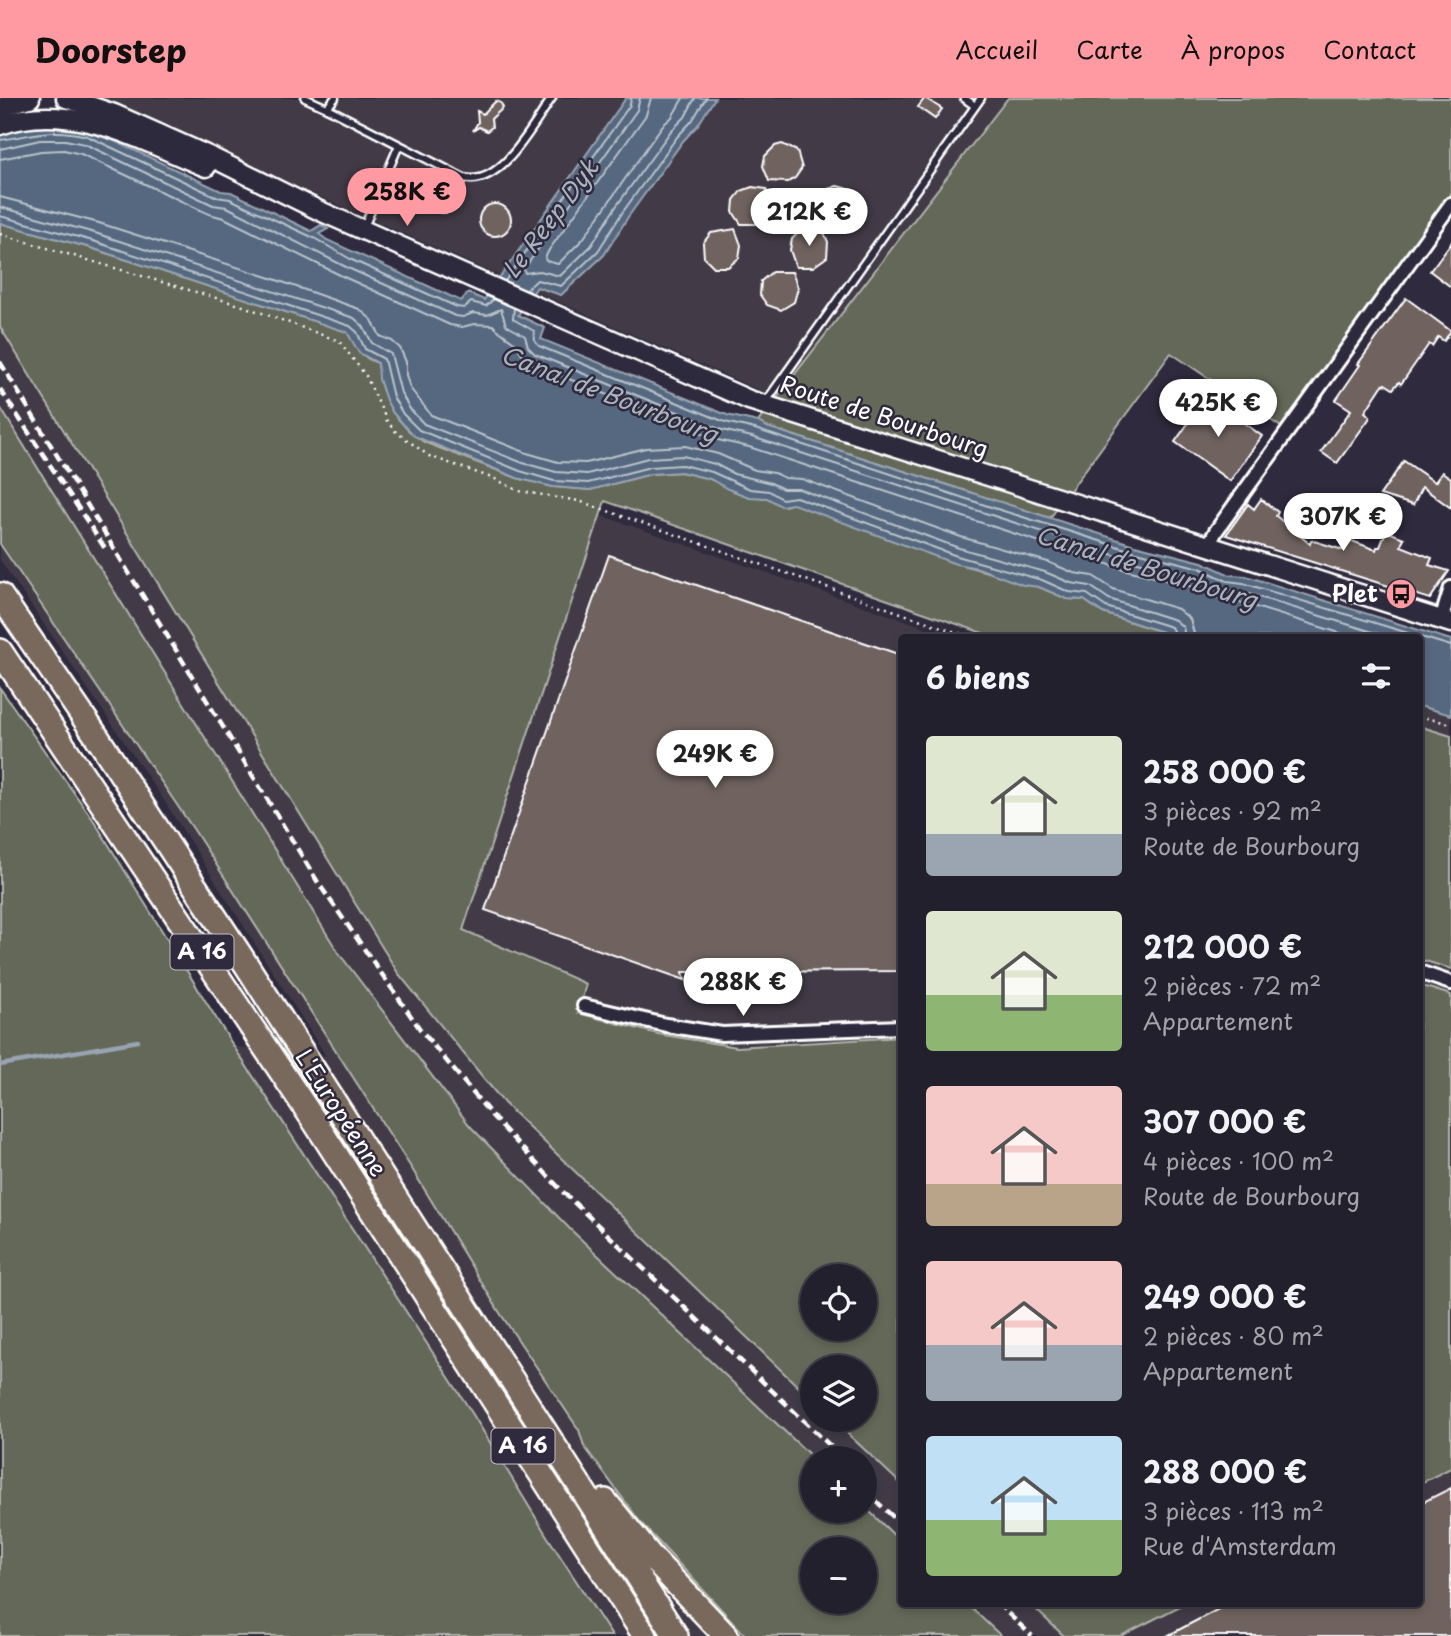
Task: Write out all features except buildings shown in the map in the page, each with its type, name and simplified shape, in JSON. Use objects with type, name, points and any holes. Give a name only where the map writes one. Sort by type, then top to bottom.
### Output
[{"type":"highway","name":"L'Européenne","points":[[0,595],[142,804],[676,1636]]},
{"type":"highway","name":"L'Européenne","points":[[0,651],[308,1111],[645,1636]]},
{"type":"highway","points":[[335,1105],[602,1497],[653,1559],[726,1636]]},
{"type":"highway","points":[[401,1256],[538,1490],[630,1636]]},
{"type":"main road","points":[[0,107],[33,98]]},
{"type":"main road","name":"Route de Bourbourg","points":[[66,98],[114,114],[213,158],[320,211]]},
{"type":"main road","name":"Route de Bourbourg","points":[[0,125],[56,116],[77,118],[103,126],[363,229],[764,405],[1446,621]]},
{"type":"street","points":[[33,98],[37,117]]},
{"type":"street","points":[[1208,546],[1216,531],[1451,204]]},
{"type":"street","points":[[1446,621],[1451,588]]},
{"type":"street","points":[[1423,973],[1451,983]]},
{"type":"street","points":[[584,1006],[666,1025],[722,1034],[898,1027]]},
{"type":"lane","points":[[56,116],[66,98]]},
{"type":"lane","points":[[304,98],[464,178],[481,178],[498,170],[552,98]]},
{"type":"lane","points":[[327,108],[335,98]]},
{"type":"lane","points":[[964,98],[975,106]]},
{"type":"lane","points":[[764,405],[981,98]]},
{"type":"lane","points":[[363,229],[399,145]]},
{"type":"path","points":[[0,234],[243,306],[339,341],[366,376],[387,421],[395,431],[429,457],[495,479],[519,491],[579,501],[961,634]]},
{"type":"path","points":[[1423,717],[1451,724]]},
{"type":"shaded area","points":[[96,98],[1008,98],[777,398]]},
{"type":"shaded area","points":[[0,327],[398,973],[452,1042],[585,984],[463,930],[600,515],[944,634],[898,634],[898,1607],[1423,1607],[1423,707],[1451,715],[1451,1636],[612,1636],[472,1413],[234,1047],[326,1056],[163,799],[0,560]]},
{"type":"green space","points":[[1008,98],[1451,98],[1451,194],[1281,427],[1171,353],[1050,518],[758,422]]},
{"type":"green space","points":[[0,223],[91,248],[347,332],[367,358],[378,363],[382,389],[393,413],[408,430],[424,442],[517,478],[553,487],[590,490],[651,474],[681,472],[710,479],[749,496],[767,498],[786,506],[793,503],[956,563],[1039,587],[1067,599],[1084,600],[1103,613],[1169,634],[985,634],[605,501],[463,930],[586,984],[578,1013],[658,1034],[737,1047],[898,1037],[898,1481],[877,1461],[877,1446],[861,1446],[846,1432],[877,1432],[877,1355],[800,1355],[800,1388],[504,1103],[398,973],[0,327]]},
{"type":"green space","points":[[0,407],[338,952],[470,1126],[569,1228],[800,1446],[800,1523],[877,1523],[877,1519],[898,1539],[898,1607],[970,1607],[1001,1636],[746,1636],[641,1523],[584,1446],[579,1430],[500,1313],[412,1169],[194,830],[0,544]]},
{"type":"green space","points":[[0,688],[94,821],[234,1047],[472,1413],[612,1636],[0,1636]]},
{"type":"green space","points":[[1423,727],[1451,736],[1451,969],[1423,960]]},
{"type":"green space","points":[[1423,986],[1451,995],[1451,1468],[1423,1482]]},
{"type":"green space","points":[[1033,1607],[1178,1607],[1121,1636],[1064,1636]]},
{"type":"water","points":[[626,98],[715,98],[698,125],[683,141],[628,217],[604,255],[561,295],[537,287],[518,315],[545,328],[541,339],[727,415],[758,422],[1131,544],[1202,562],[1230,575],[1246,576],[1451,640],[1451,715],[1423,707],[1423,634],[1169,634],[1103,613],[1084,600],[1067,599],[1039,587],[1023,585],[978,568],[956,564],[793,504],[781,506],[767,498],[749,497],[710,479],[681,472],[651,474],[590,490],[553,487],[517,478],[414,436],[393,413],[386,400],[379,379],[378,363],[359,353],[347,332],[91,248],[0,223],[0,134],[38,124],[89,129],[311,231],[321,225],[328,229],[319,234],[327,240],[461,301],[468,293],[484,300]]},
{"type":"waterway","points":[[0,1065],[138,1041]]},
{"type":"railway","points":[[0,362],[319,884],[420,1029],[493,1117],[563,1192],[830,1446]]},
{"type":"railway","points":[[0,389],[106,550]]},
{"type":"railway","points":[[877,1502],[898,1521]]},
{"type":"railway","points":[[1001,1607],[1032,1636]]},
{"type":"place","name":"Plet","points":[[1401,594]]},
{"type":"water label","name":"Le Reep Dyk","points":[[551,219]]},
{"type":"water label","name":"Canal de Bourbourg","points":[[609,395]]},
{"type":"water label","name":"Canal de Bourbourg","points":[[1146,568]]}]
